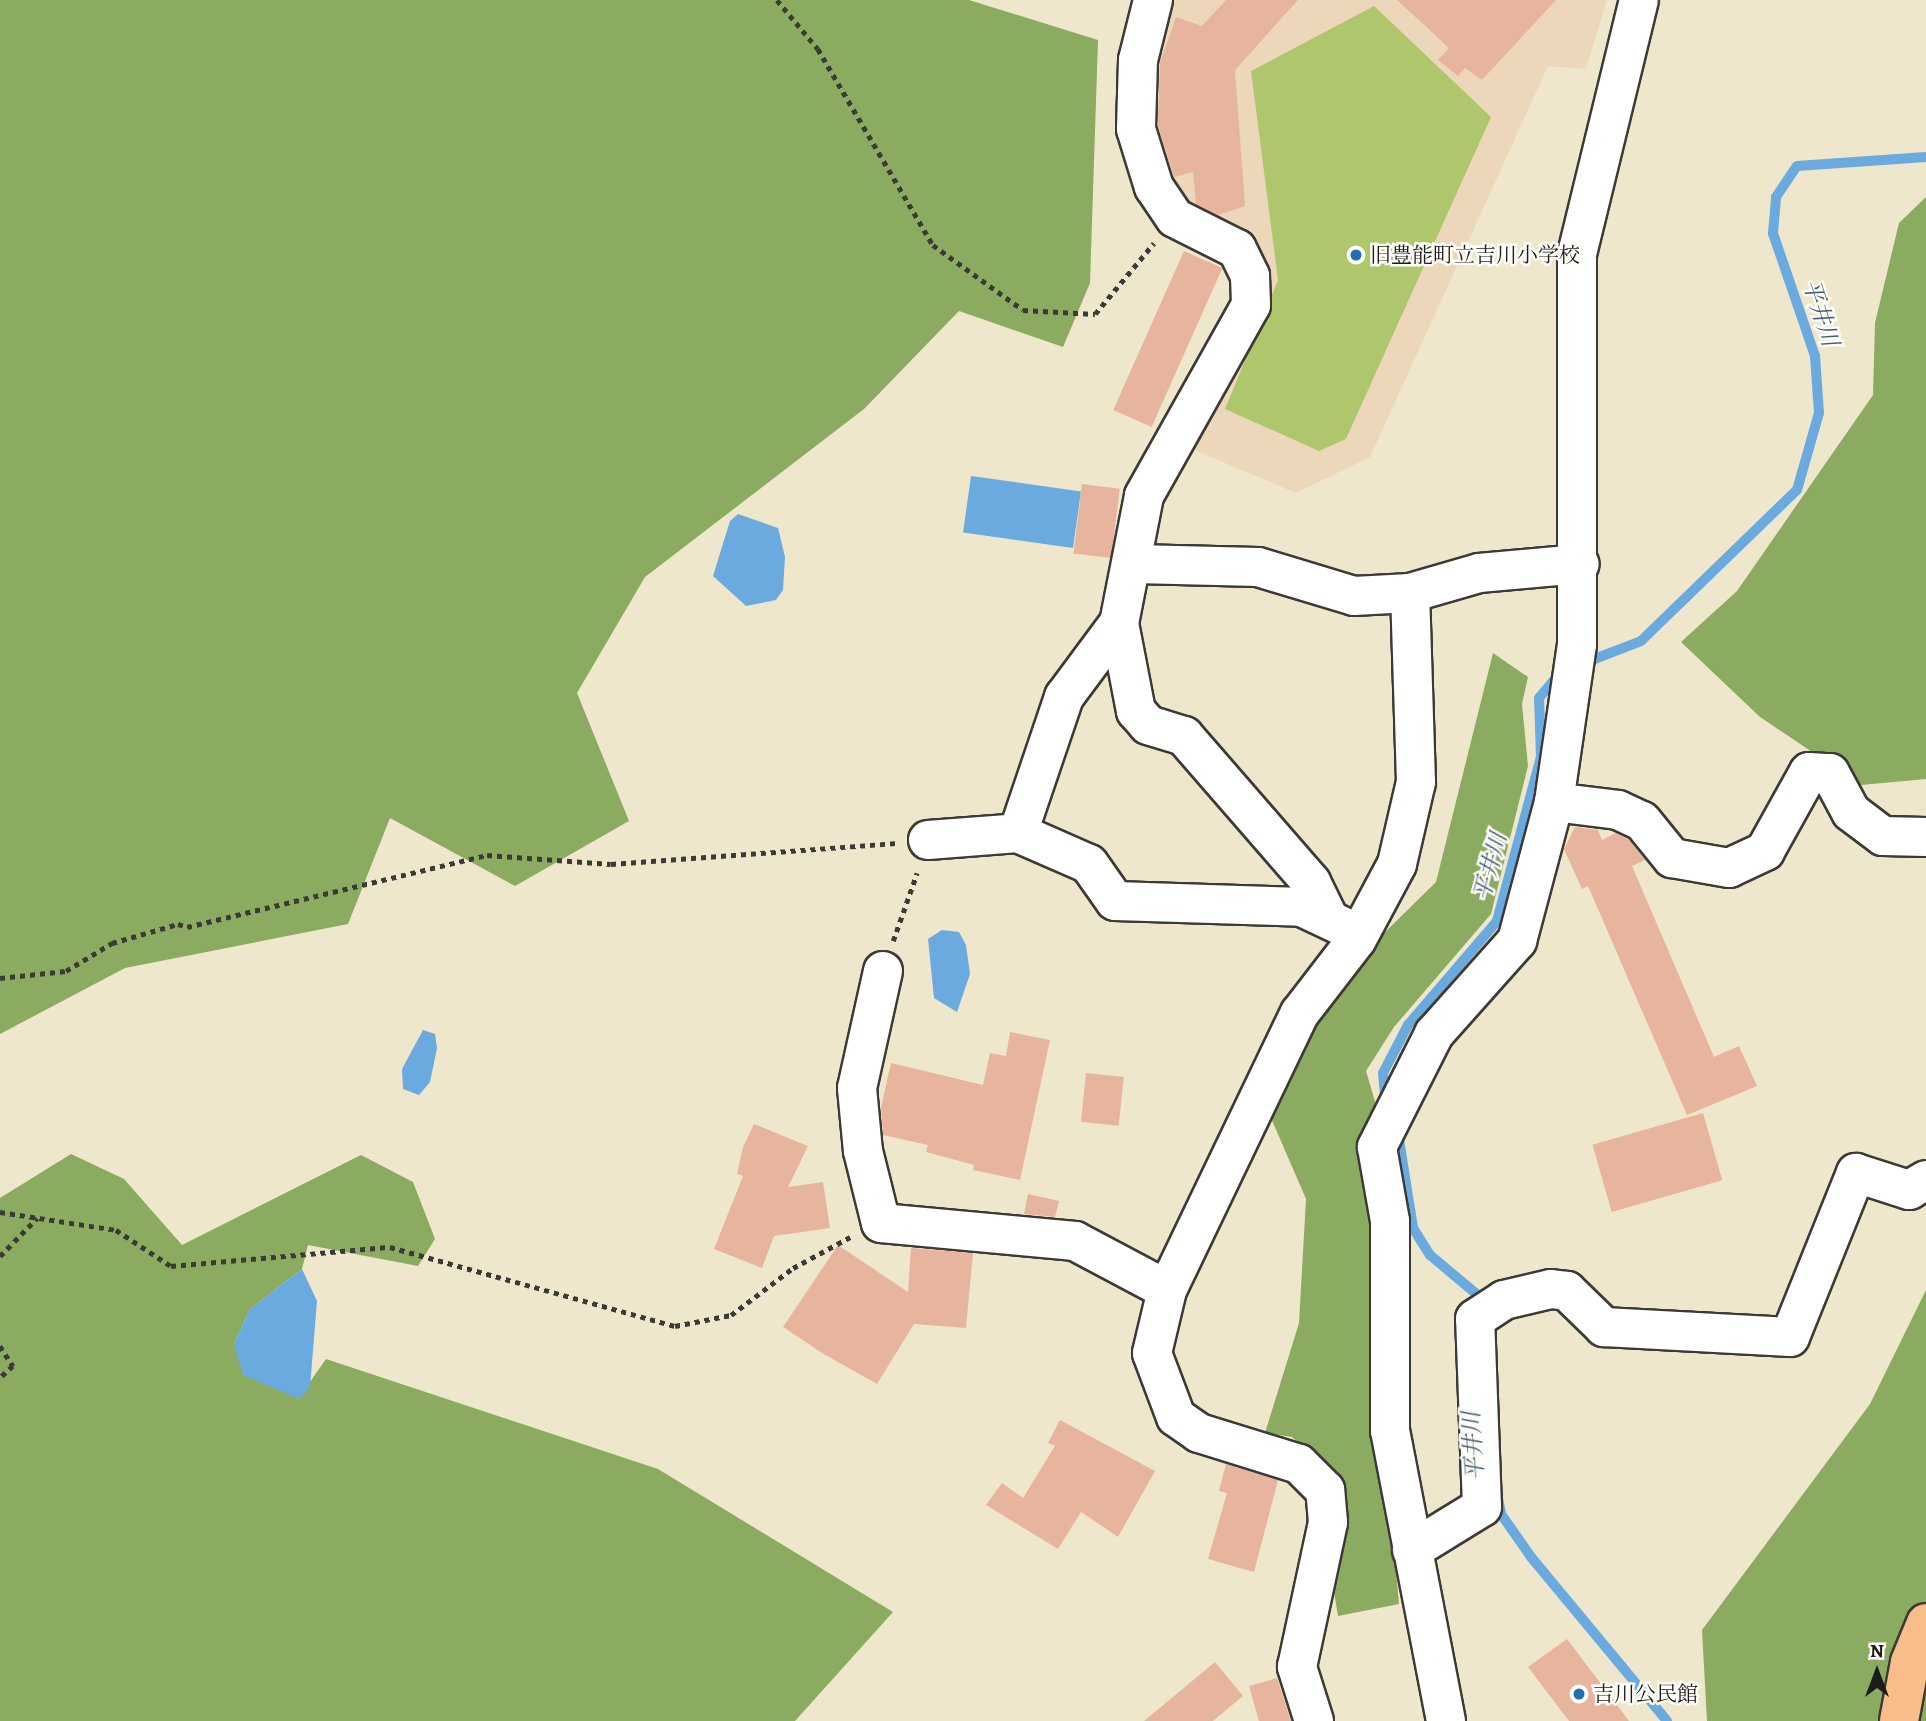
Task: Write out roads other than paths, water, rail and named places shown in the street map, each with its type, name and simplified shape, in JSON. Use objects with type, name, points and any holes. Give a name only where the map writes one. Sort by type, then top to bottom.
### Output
[{"type":"highway","points":[[1899,1721],[1910,1662],[1926,1623]]},
{"type":"street","points":[[1018,833],[1063,697],[1119,623],[1135,564],[1144,496],[1251,305],[1250,276],[1237,249],[1175,218],[1154,187],[1136,129],[1138,60],[1153,0]]},
{"type":"street","points":[[1446,1721],[1390,1431],[1390,1221],[1377,1147],[1402,1088],[1434,1034],[1517,941],[1554,802],[1573,695],[1577,645],[1580,564],[1577,254],[1639,0]]},
{"type":"street","points":[[1135,564],[1258,567],[1354,596],[1410,593],[1479,573],[1580,564]]},
{"type":"street","points":[[1314,1721],[1297,1667],[1328,1522],[1325,1490],[1300,1464],[1199,1433],[1176,1417],[1152,1353],[1167,1290],[1300,1013],[1357,939],[1397,864],[1416,782],[1410,593]]},
{"type":"street","points":[[1119,623],[1136,712],[1147,725],[1184,736],[1311,882],[1327,915]]},
{"type":"street","points":[[1554,802],[1618,810],[1642,821],[1672,858],[1729,868],[1765,851],[1809,772],[1830,774],[1852,812],[1884,836],[1926,837]]},
{"type":"street","points":[[928,840],[1018,833],[1089,864],[1115,901],[1303,907],[1327,915],[1357,939]]},
{"type":"street","points":[[883,971],[857,1088],[863,1151],[881,1223],[1075,1241],[1167,1290]]},
{"type":"street","points":[[1412,1550],[1482,1507],[1490,1309],[1559,1290],[1604,1327],[1790,1337],[1856,1173],[1909,1190],[1926,1180]]},
{"type":"water","points":[[971,476],[1081,491],[1073,548],[963,532]]},
{"type":"water","points":[[738,514],[778,528],[785,557],[783,590],[776,600],[746,606],[713,576],[730,521]]},
{"type":"water","points":[[942,930],[959,932],[966,945],[970,974],[957,1012],[934,998],[928,939]]},
{"type":"water","points":[[423,1030],[435,1034],[437,1048],[430,1082],[419,1095],[403,1089],[402,1069]]},
{"type":"water","points":[[302,1269],[317,1301],[310,1387],[299,1399],[243,1375],[234,1344],[250,1309]]},
{"type":"waterway","name":"平井川","points":[[1584,663],[1641,641],[1797,490],[1819,413],[1815,356],[1773,233],[1776,197],[1797,166],[1926,157]]},
{"type":"waterway","name":"平井川","points":[[1386,1107],[1383,1073],[1408,1025],[1497,921],[1541,757],[1539,698],[1561,672]]},
{"type":"waterway","name":"平井川","points":[[1398,1133],[1413,1228],[1430,1255],[1486,1302]]},
{"type":"waterway","name":"平井川","points":[[1498,1498],[1501,1514],[1531,1557],[1667,1721]]},
{"type":"place","name":"旧豊能町立吉川小学校","points":[[1356,255]]},
{"type":"place","name":"吉川公民館","points":[[1579,1694]]}]
